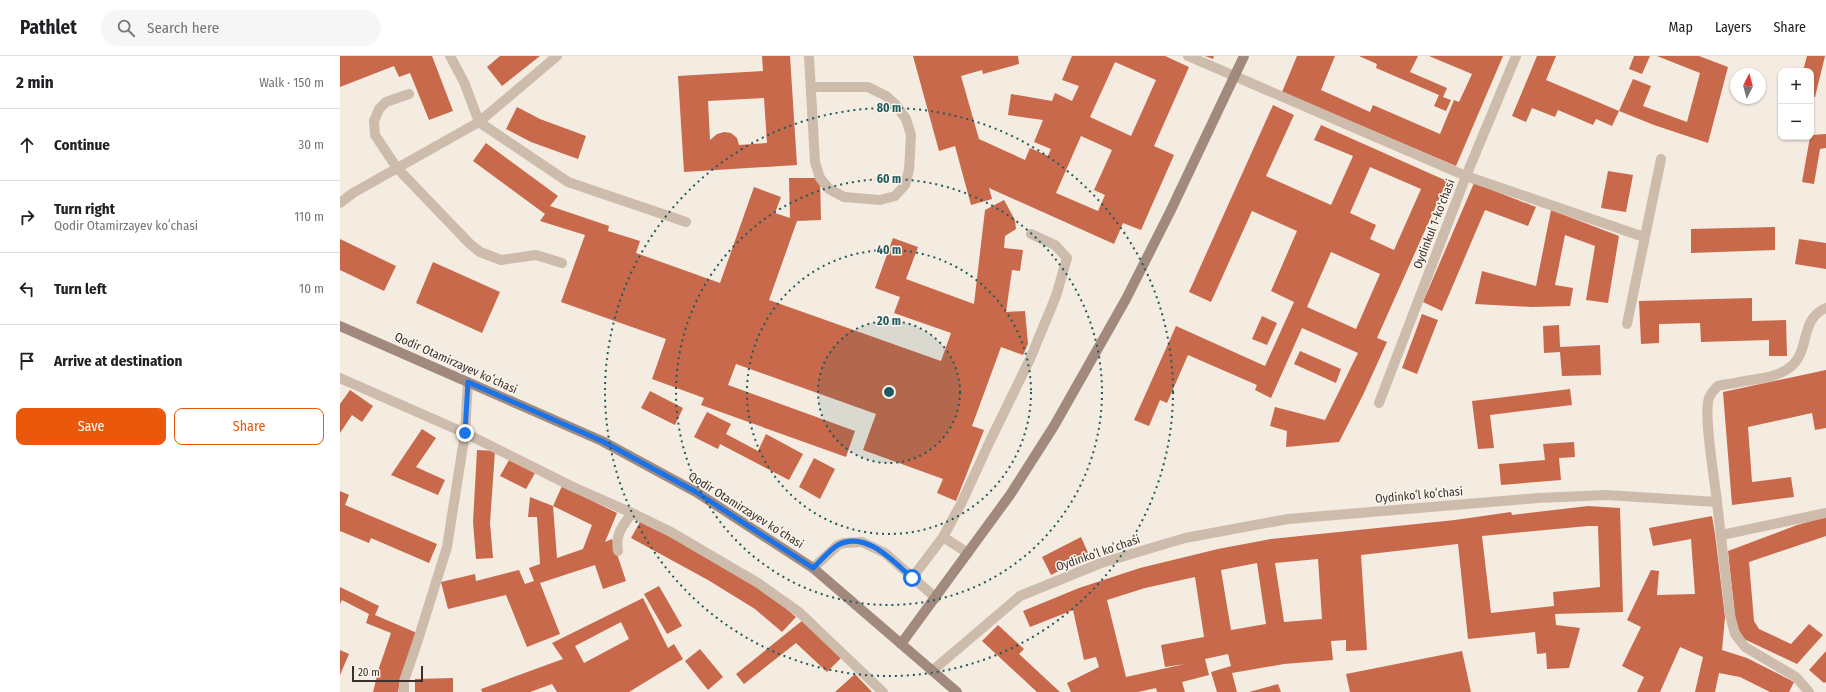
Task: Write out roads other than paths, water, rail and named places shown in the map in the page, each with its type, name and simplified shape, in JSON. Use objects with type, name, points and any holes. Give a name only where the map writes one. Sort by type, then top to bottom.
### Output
[{"type":"main road","points":[[901,644],[968,554],[1010,494],[1054,426],[1126,299],[1170,212],[1244,56]]},
{"type":"main road","name":"Qodir Otamirzayev koʻchasi","points":[[340,326],[602,441],[696,492],[813,568],[957,692]]},
{"type":"street","points":[[450,56],[464,82],[479,122],[568,182],[686,222]]},
{"type":"street","points":[[340,203],[397,168],[479,122],[557,56]]},
{"type":"street","points":[[808,56],[815,162],[820,178],[830,188],[844,197],[880,200],[895,196],[905,185],[909,170],[911,135],[906,119],[896,105],[886,96],[868,87],[811,87]]},
{"type":"street","points":[[1188,56],[1466,176],[1644,237]]},
{"type":"street","name":"Oydinkul 1-ko'chasi","points":[[1379,404],[1466,176],[1516,56]]},
{"type":"street","points":[[409,94],[386,102],[379,109],[374,120],[376,135],[397,168],[470,244],[480,252],[501,260],[536,255],[562,263]]},
{"type":"street","points":[[1627,324],[1661,159]]},
{"type":"street","points":[[912,578],[943,537],[961,504],[1030,358],[1056,296],[1067,258],[1055,245],[1031,234]]},
{"type":"street","points":[[1809,692],[1796,677],[1745,647],[1735,634],[1730,615],[1707,415],[1709,398],[1718,386],[1774,375],[1789,369],[1800,355],[1811,319],[1826,308]]},
{"type":"street","points":[[340,378],[465,433],[571,486],[671,532],[751,579],[799,612],[884,692]]},
{"type":"street","points":[[404,692],[404,681],[447,547],[465,433],[468,382]]},
{"type":"street","name":"Oydinkoʻl koʻchasi","points":[[932,671],[1020,596],[1101,563],[1185,538],[1288,519],[1538,498],[1606,495],[1717,502]]},
{"type":"street","points":[[618,551],[617,541],[620,531],[632,513]]},
{"type":"street","points":[[1722,535],[1826,513]]},
{"type":"street","points":[[943,537],[968,554]]},
{"type":"street","points":[[813,568],[838,545],[844,543],[862,542],[885,553],[936,598]]}]
